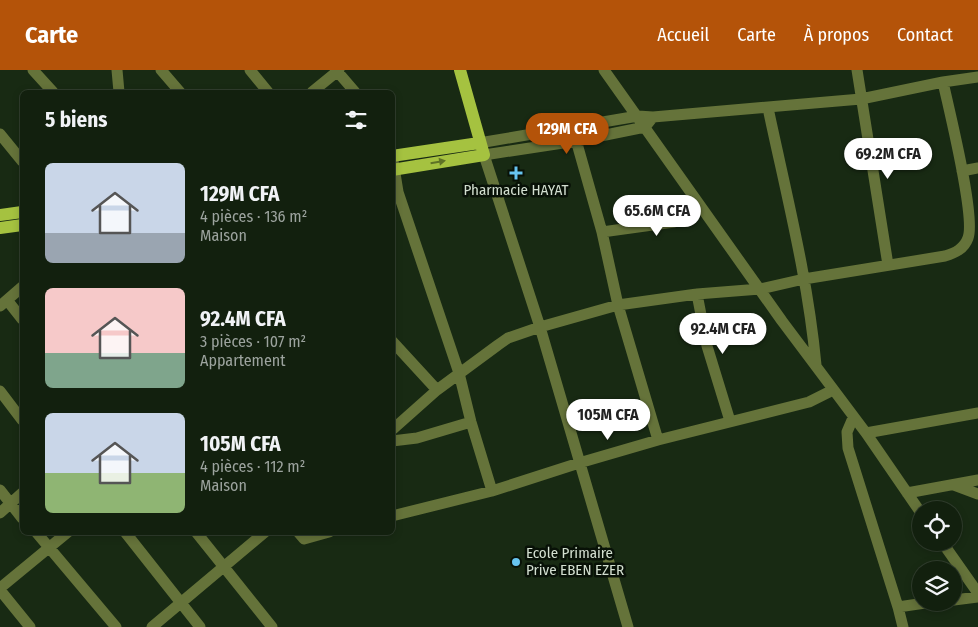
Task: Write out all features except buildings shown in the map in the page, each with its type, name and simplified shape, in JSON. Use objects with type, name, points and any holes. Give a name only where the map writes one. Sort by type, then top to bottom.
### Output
[{"type":"main road","points":[[460,70],[481,149]]},
{"type":"main road","points":[[395,156],[481,149]]},
{"type":"main road","points":[[395,170],[481,149]]},
{"type":"main road","points":[[0,215],[20,212]]},
{"type":"main road","points":[[0,228],[20,225]]},
{"type":"street","points":[[33,70],[51,90]]},
{"type":"street","points":[[117,70],[119,90]]},
{"type":"street","points":[[161,70],[178,90]]},
{"type":"street","points":[[250,70],[266,90]]},
{"type":"street","points":[[314,90],[338,70],[353,90]]},
{"type":"street","points":[[604,70],[701,208],[866,433],[913,501]]},
{"type":"street","points":[[857,70],[888,265]]},
{"type":"street","points":[[481,149],[572,127],[638,116],[653,117],[861,99],[943,82],[978,77]]},
{"type":"street","points":[[395,427],[458,373],[508,338],[540,327],[618,305],[697,294],[760,289],[804,279],[945,256],[959,251],[964,246],[968,237],[970,223],[962,171],[943,82]]},
{"type":"street","points":[[768,108],[804,279],[816,367]]},
{"type":"street","points":[[481,149],[576,141],[644,127],[653,117]]},
{"type":"street","points":[[572,127],[602,232],[618,305],[658,440]]},
{"type":"street","points":[[0,134],[20,159]]},
{"type":"street","points":[[481,149],[540,327],[628,627]]},
{"type":"street","points":[[962,171],[978,168]]},
{"type":"street","points":[[395,194],[458,373],[492,491]]},
{"type":"street","points":[[602,232],[668,223],[681,219],[701,208]]},
{"type":"street","points":[[20,289],[4,303],[20,317]]},
{"type":"street","points":[[697,294],[707,346],[730,421]]},
{"type":"street","points":[[395,344],[437,390]]},
{"type":"street","points":[[395,515],[492,491],[658,440],[810,402],[833,390]]},
{"type":"street","points":[[0,391],[20,417]]},
{"type":"street","points":[[866,433],[978,413]]},
{"type":"street","points":[[854,418],[847,432],[848,448],[903,627]]},
{"type":"street","points":[[395,441],[417,438],[471,422]]},
{"type":"street","points":[[907,493],[978,480]]},
{"type":"street","points":[[953,484],[978,494]]},
{"type":"street","points":[[0,490],[20,516]]},
{"type":"street","points":[[0,513],[20,495]]},
{"type":"street","points":[[39,535],[116,627]]},
{"type":"street","points":[[30,627],[0,589],[65,535]]},
{"type":"street","points":[[127,535],[200,627]]},
{"type":"street","points":[[198,535],[272,627]]},
{"type":"street","points":[[152,627],[262,535]]},
{"type":"street","points":[[301,535],[304,539],[318,535]]},
{"type":"street","points":[[948,551],[978,595],[962,598]]},
{"type":"street","points":[[898,607],[912,605]]},
{"type":"place","name":"Pharmacie HAYAT","points":[[516,173]]},
{"type":"place","name":"Ecole Primaire Prive EBEN EZER","points":[[516,562]]}]
